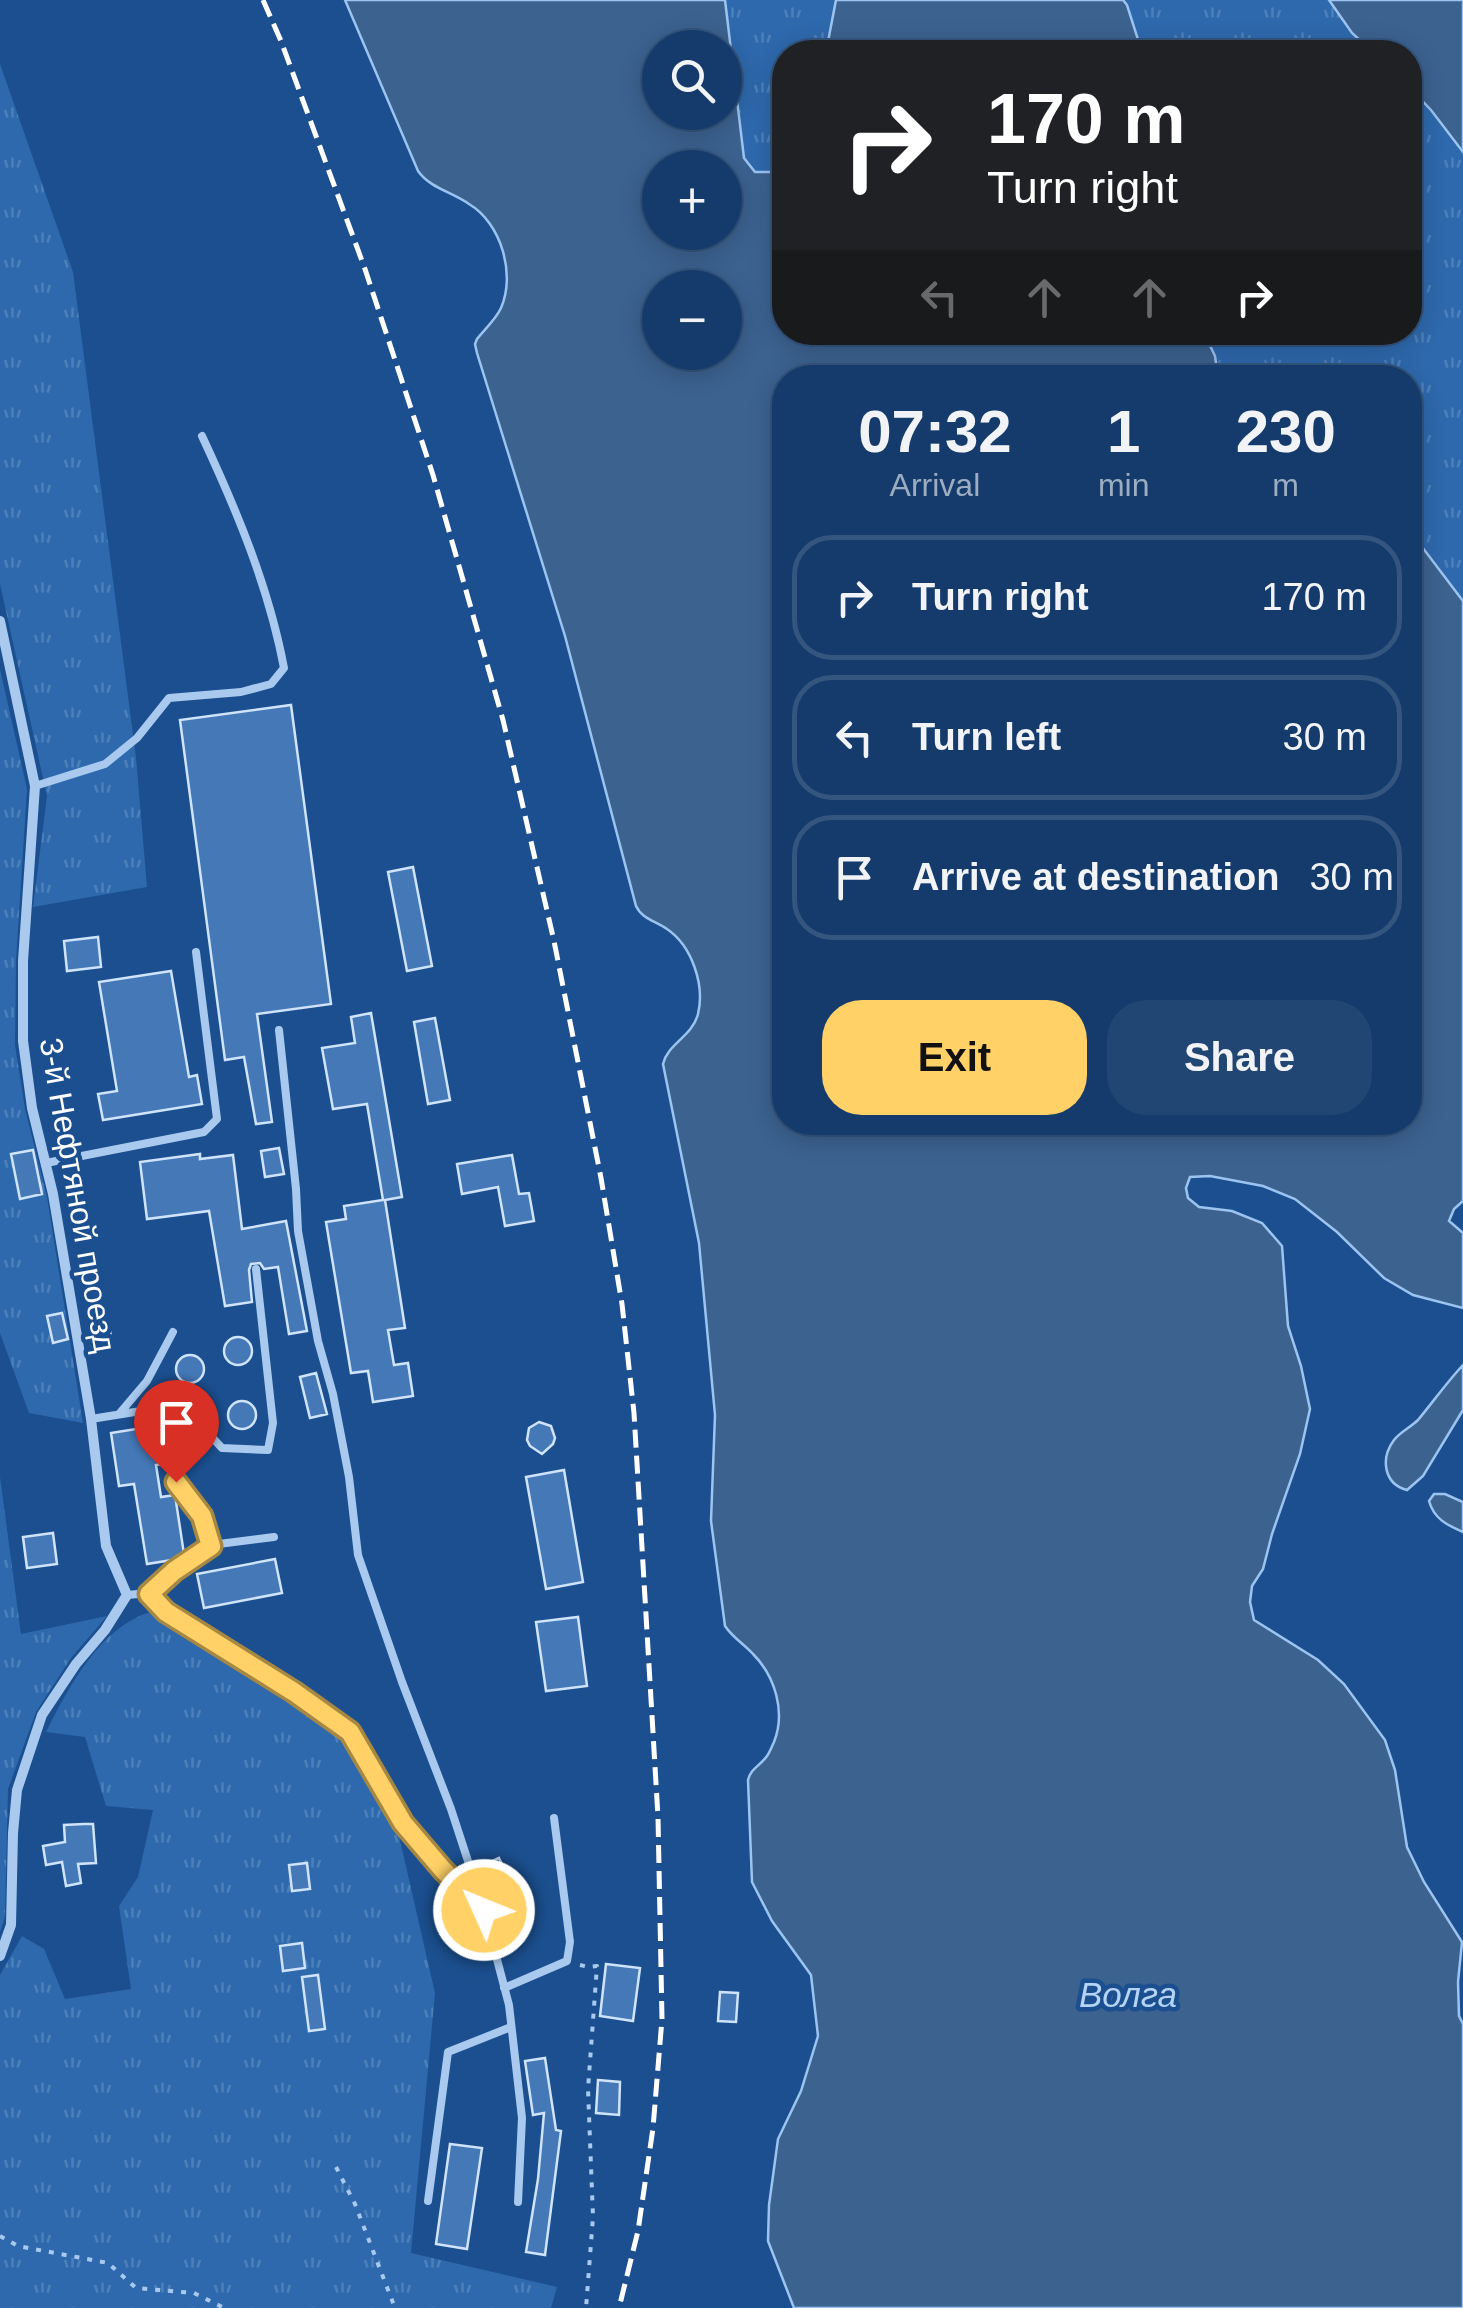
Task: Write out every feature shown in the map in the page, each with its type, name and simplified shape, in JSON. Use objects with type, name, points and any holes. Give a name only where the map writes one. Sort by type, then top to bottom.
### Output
[{"type":"street","name":"3-й Нефтяной проезд","points":[[0,622],[36,786],[23,960],[22,1040],[32,1108],[54,1194],[92,1419],[106,1546],[127,1596]]},
{"type":"street","points":[[0,1956],[11,1924],[17,1790],[42,1716],[127,1596]]},
{"type":"lane","points":[[36,786],[105,764],[136,738],[169,698],[241,692],[271,684],[284,668],[277,628],[239,520],[202,436]]},
{"type":"lane","points":[[46,1164],[204,1132],[218,1118],[196,952]]},
{"type":"lane","points":[[279,1030],[298,1231],[349,1478],[358,1555],[452,1809],[504,1988],[522,2118],[518,2202]]},
{"type":"lane","points":[[92,1419],[166,1408],[192,1416],[222,1448],[268,1450],[273,1423],[256,1270]]},
{"type":"lane","points":[[120,1414],[147,1380],[174,1332]]},
{"type":"lane","points":[[176,1482],[202,1516],[211,1546]]},
{"type":"lane","points":[[127,1596],[149,1594],[211,1546],[274,1537]]},
{"type":"lane","points":[[149,1594],[166,1612],[308,1701],[350,1732],[403,1823],[484,1910]]},
{"type":"lane","points":[[504,1988],[567,1962],[570,1942],[554,1818]]},
{"type":"lane","points":[[428,2201],[448,2052],[511,2027]]},
{"type":"path","points":[[567,1962],[589,1968],[597,1966],[588,2089],[593,2217],[586,2308]]},
{"type":"path","points":[[336,2167],[355,2204],[395,2308]]},
{"type":"path","points":[[0,2236],[18,2246],[108,2262],[136,2288],[194,2293],[224,2308]]},
{"type":"green space","points":[[725,0],[836,0],[828,40],[772,40],[772,172],[755,172],[744,158],[741,130],[742,30],[729,30]]},
{"type":"green space","points":[[1123,0],[1329,0],[1360,40],[1138,40]]},
{"type":"green space","points":[[0,64],[73,272],[136,758],[147,887],[33,907],[47,796],[0,584]]},
{"type":"green space","points":[[1422,101],[1463,152],[1463,601],[1422,547],[1422,365],[1216,365],[1210,345],[1422,345]]},
{"type":"green space","points":[[0,669],[27,789],[15,1045],[25,1109],[47,1197],[83,1423],[29,1413],[0,1333]]},
{"type":"green space","points":[[0,1477],[21,1634],[107,1616],[71,1658],[36,1712],[8,1789],[5,1916],[0,1932]]},
{"type":"green space","points":[[150,1612],[165,1616],[325,1722],[343,1737],[356,1757],[399,1836],[435,1993],[411,2253],[557,2287],[551,2308],[0,2308],[0,1975],[22,1936],[44,1949],[65,1999],[131,1989],[119,1906],[138,1877],[153,1810],[106,1806],[85,1737],[46,1732],[76,1678],[101,1645],[115,1631]]},
{"type":"water","name":"Волга","points":[[345,0],[725,0],[729,30],[642,30],[642,130],[741,130],[744,158],[755,172],[772,172],[772,345],[1210,345],[1215,356],[1216,365],[772,365],[772,1135],[1422,1135],[1422,547],[1463,601],[1463,1201],[1449,1221],[1463,1233],[1463,1308],[1413,1295],[1384,1278],[1337,1232],[1295,1199],[1263,1186],[1210,1176],[1190,1177],[1186,1188],[1188,1198],[1199,1207],[1232,1211],[1262,1223],[1282,1246],[1288,1326],[1310,1409],[1300,1454],[1263,1569],[1252,1586],[1254,1620],[1318,1660],[1344,1684],[1385,1740],[1395,1770],[1407,1847],[1462,1942],[1458,1982],[1459,2016],[1463,2024],[1463,2308],[794,2308],[768,2241],[769,2205],[778,2139],[801,2091],[818,2036],[811,1975],[772,1921],[752,1882],[748,1780],[774,1742],[778,1707],[761,1663],[725,1626],[711,1521],[715,1415],[699,1243],[663,1064],[695,1022],[700,991],[683,945],[636,906],[565,636],[475,344],[499,312],[505,295],[503,250],[490,223],[462,200],[429,182],[418,171]]},
{"type":"water","points":[[836,0],[1123,0],[1138,40],[828,40]]},
{"type":"water","points":[[1329,0],[1463,0],[1463,152],[1422,101],[1422,40],[1360,40]]},
{"type":"water","points":[[1463,1365],[1463,1410],[1423,1476],[1407,1490],[1399,1487],[1387,1470],[1390,1447]]},
{"type":"water","points":[[1434,1494],[1463,1502],[1463,1532],[1434,1512],[1429,1501]]},
{"type":"building","points":[[291,705],[331,1004],[257,1014],[272,1122],[256,1124],[244,1057],[225,1060],[180,720]]},
{"type":"building","points":[[413,867],[432,966],[407,971],[388,872]]},
{"type":"building","points":[[98,937],[101,967],[67,971],[64,941]]},
{"type":"building","points":[[171,971],[189,1077],[197,1075],[202,1104],[103,1120],[98,1094],[117,1091],[99,982]]},
{"type":"building","points":[[371,1013],[402,1197],[385,1200],[405,1328],[388,1330],[394,1365],[408,1363],[413,1396],[373,1402],[368,1371],[351,1373],[326,1222],[346,1219],[344,1206],[383,1200],[367,1104],[333,1109],[322,1048],[355,1043],[351,1017]]},
{"type":"building","points":[[435,1018],[450,1100],[428,1104],[414,1022]]},
{"type":"building","points":[[279,1148],[284,1174],[265,1177],[261,1151]]},
{"type":"building","points":[[33,1150],[42,1194],[20,1199],[11,1154]]},
{"type":"building","points":[[200,1154],[200,1159],[233,1155],[242,1229],[286,1221],[307,1331],[289,1334],[278,1267],[264,1269],[260,1263],[251,1264],[252,1302],[225,1306],[209,1211],[147,1219],[140,1162]]},
{"type":"building","points":[[512,1155],[519,1194],[529,1193],[534,1221],[505,1226],[498,1187],[462,1194],[457,1164]]},
{"type":"building","points":[[62,1313],[68,1339],[53,1343],[47,1316]]},
{"type":"building","points":[[108,1321],[112,1342],[93,1345],[90,1324]]},
{"type":"building","points":[[238,1337],[248,1341],[252,1351],[248,1361],[238,1365],[228,1361],[224,1351],[228,1341]]},
{"type":"building","points":[[190,1355],[200,1359],[204,1369],[200,1379],[190,1383],[180,1379],[176,1369],[180,1359]]},
{"type":"building","points":[[316,1373],[327,1414],[310,1418],[300,1377]]},
{"type":"building","points":[[242,1401],[252,1405],[256,1415],[252,1425],[242,1429],[232,1425],[228,1415],[232,1405]]},
{"type":"building","points":[[180,1422],[186,1460],[156,1465],[161,1497],[175,1495],[184,1554],[178,1559],[147,1564],[134,1484],[119,1486],[111,1433]]},
{"type":"building","points":[[539,1422],[551,1426],[555,1438],[542,1454],[527,1440],[529,1428]]},
{"type":"building","points":[[564,1470],[583,1582],[546,1589],[526,1477]]},
{"type":"building","points":[[53,1533],[57,1564],[27,1568],[23,1537]]},
{"type":"building","points":[[275,1559],[282,1593],[204,1608],[197,1574]]},
{"type":"building","points":[[578,1617],[587,1686],[546,1691],[536,1622]]},
{"type":"building","points":[[93,1824],[96,1863],[78,1864],[81,1883],[66,1886],[62,1862],[46,1865],[43,1846],[65,1842],[64,1825]]},
{"type":"building","points":[[499,1858],[510,1882],[491,1890],[481,1866]]},
{"type":"building","points":[[307,1863],[310,1889],[292,1891],[289,1865]]},
{"type":"building","points":[[302,1943],[305,1968],[283,1971],[280,1946]]},
{"type":"building","points":[[606,1964],[640,1968],[633,2021],[600,2016]]},
{"type":"building","points":[[318,1975],[325,2029],[309,2031],[302,1977]]},
{"type":"building","points":[[720,1992],[738,1993],[736,2022],[718,2021]]},
{"type":"building","points":[[545,2058],[556,2130],[561,2131],[545,2255],[526,2252],[544,2113],[533,2115],[525,2061]]},
{"type":"building","points":[[598,2080],[620,2082],[619,2115],[596,2113]]},
{"type":"building","points":[[450,2144],[482,2148],[467,2249],[436,2244]]},
{"type":"railway","points":[[263,0],[365,269],[433,475],[503,720],[554,941],[622,1304],[634,1413],[658,1817],[662,2019],[653,2128],[638,2231],[619,2308]]},
{"type":"route","points":[[176,1482],[202,1516],[211,1546],[149,1594],[166,1612],[350,1732],[403,1823],[484,1910]]}]
